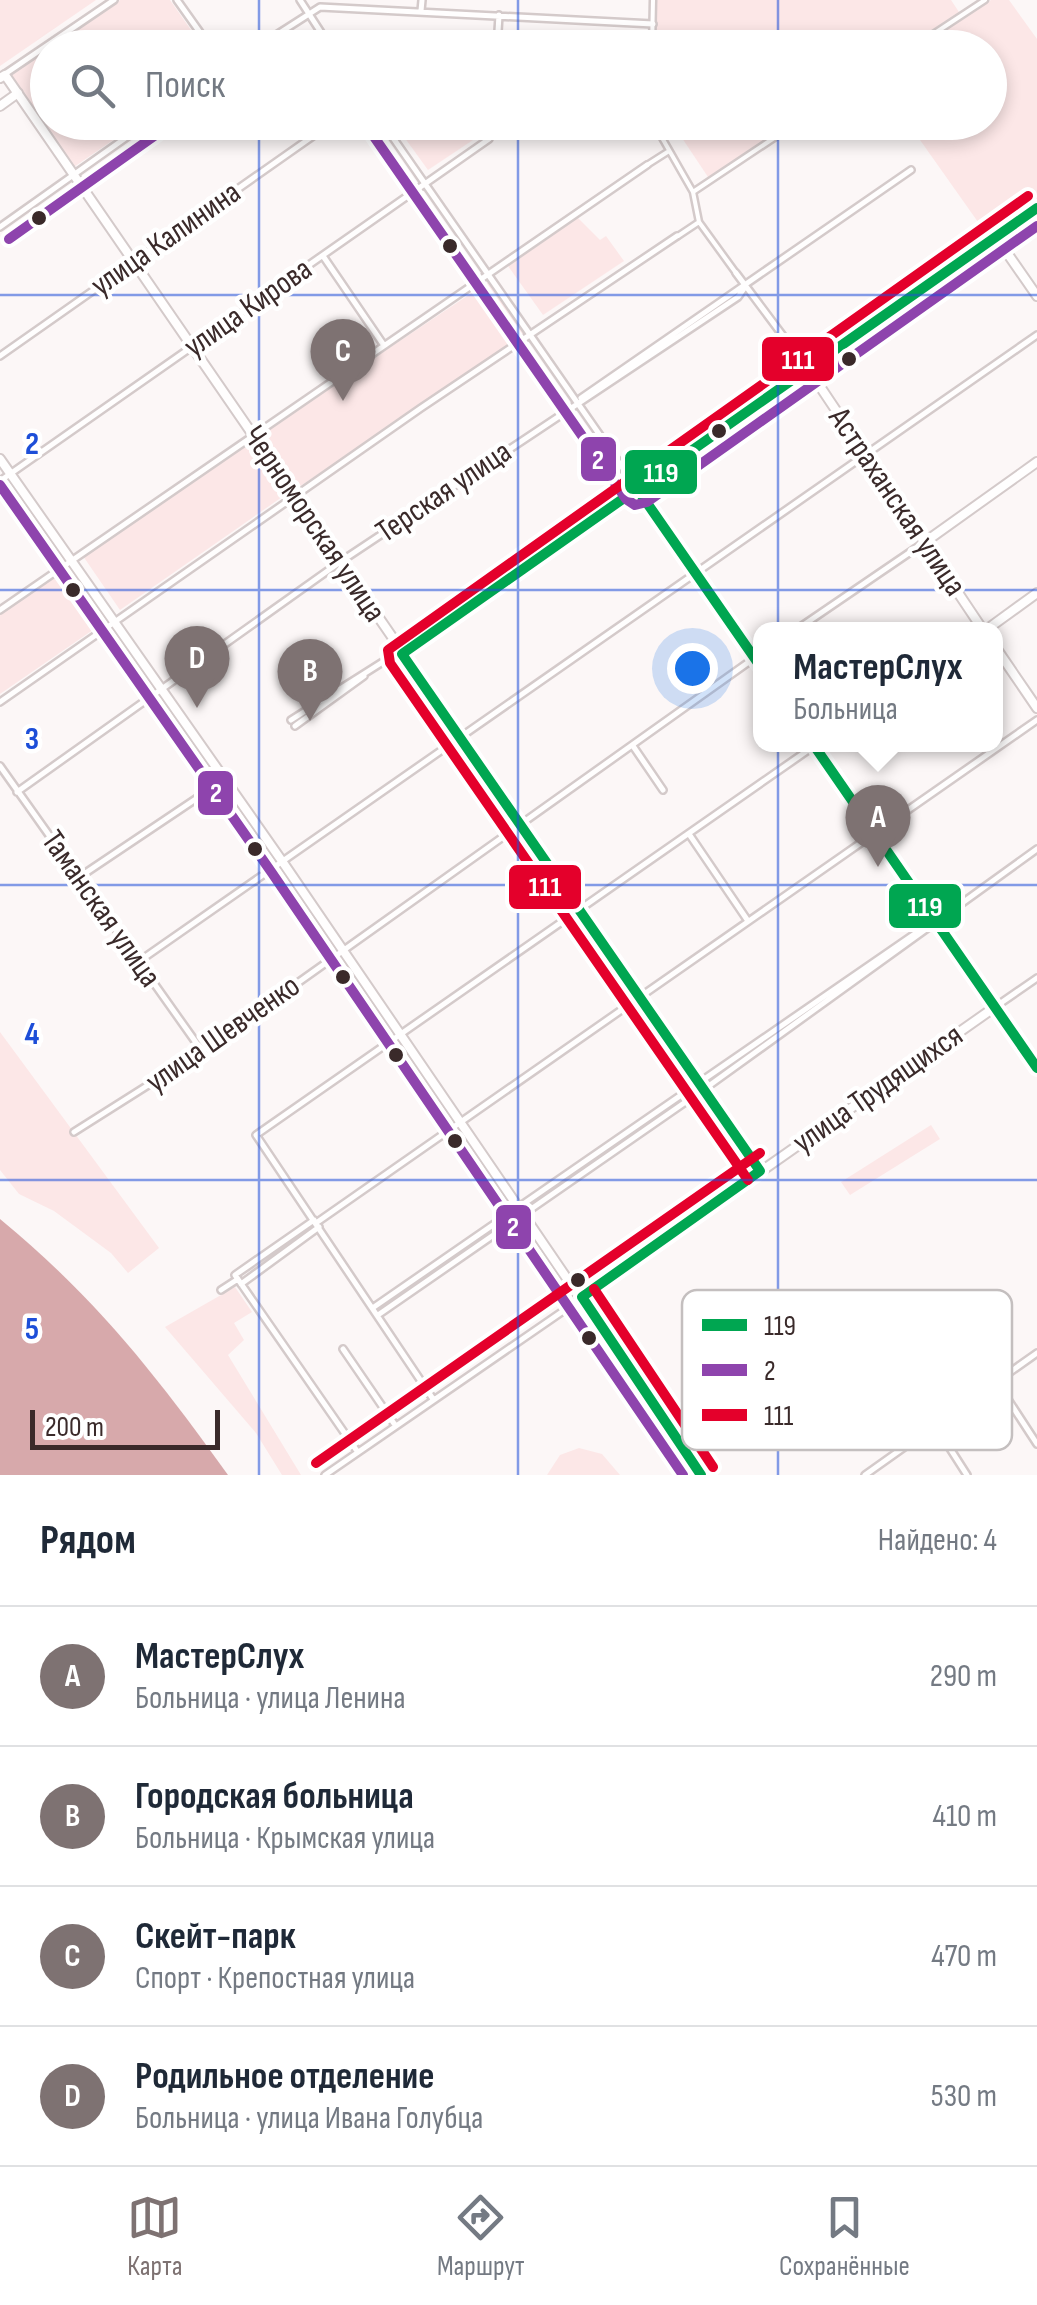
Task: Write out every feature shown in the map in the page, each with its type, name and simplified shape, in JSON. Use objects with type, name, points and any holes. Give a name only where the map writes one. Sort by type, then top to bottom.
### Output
[{"type":"street","points":[[70,30],[114,0]]},
{"type":"street","points":[[177,0],[198,30]]},
{"type":"street","points":[[300,0],[320,30]]},
{"type":"street","points":[[421,11],[422,0]]},
{"type":"street","points":[[653,0],[653,30]]},
{"type":"street","points":[[939,30],[985,0]]},
{"type":"street","points":[[281,30],[320,6],[653,24]]},
{"type":"street","points":[[498,30],[499,15]]},
{"type":"street","points":[[2,76],[30,57]]},
{"type":"street","name":"Черноморская улица","points":[[2,76],[30,110]]},
{"type":"street","points":[[0,106],[18,93]]},
{"type":"street","name":"Черноморская улица","points":[[50,140],[760,1171]]},
{"type":"street","points":[[0,227],[122,140]]},
{"type":"street","name":"улица Калинина","points":[[0,356],[307,140]]},
{"type":"street","points":[[394,140],[753,651]]},
{"type":"street","name":"улица Кирова","points":[[0,481],[483,140]]},
{"type":"street","name":"Астраханская улица","points":[[663,140],[693,192],[700,222],[809,370],[979,622]]},
{"type":"street","points":[[693,192],[771,140]]},
{"type":"street","points":[[0,610],[486,273],[669,152]]},
{"type":"street","name":"Терская улица","points":[[18,792],[340,562],[911,170]]},
{"type":"street","points":[[293,723],[638,490],[1037,208]]},
{"type":"street","points":[[0,702],[530,334],[700,222]]},
{"type":"street","points":[[996,237],[1037,296]]},
{"type":"street","points":[[323,256],[383,344]]},
{"type":"street","points":[[138,962],[284,864],[1037,335]]},
{"type":"street","points":[[0,459],[284,864],[682,1446]]},
{"type":"street","points":[[808,622],[1037,462]]},
{"type":"street","points":[[995,622],[1037,593]]},
{"type":"street","points":[[1003,658],[1037,708]]},
{"type":"street","name":"улица Шевченко","points":[[74,1132],[202,1051],[753,663]]},
{"type":"street","points":[[1003,743],[1037,720]]},
{"type":"street","points":[[633,746],[663,790]]},
{"type":"street","points":[[433,1398],[256,1135],[804,752]]},
{"type":"street","points":[[819,752],[1037,1068]]},
{"type":"street","points":[[222,1290],[990,752]]},
{"type":"street","name":"Таманская улица","points":[[0,766],[202,1051]]},
{"type":"street","points":[[78,878],[224,780]]},
{"type":"street","points":[[688,834],[748,921]]},
{"type":"street","points":[[378,1315],[1037,848]]},
{"type":"street","name":"улица Трудящихся","points":[[325,1475],[1037,978]]},
{"type":"street","points":[[373,1307],[523,1210]]},
{"type":"street","points":[[238,1279],[357,1451]]},
{"type":"street","points":[[342,1349],[395,1425]]},
{"type":"street","points":[[1012,1370],[1037,1352]]},
{"type":"street","points":[[1012,1406],[1037,1444]]},
{"type":"street","points":[[685,1450],[702,1475]]},
{"type":"street","points":[[865,1475],[900,1450]]},
{"type":"street","points":[[951,1450],[967,1475]]},
{"type":"shaded area","points":[[0,0],[96,0],[52,30],[30,30],[30,45],[0,66]]},
{"type":"shaded area","points":[[120,0],[170,0],[191,30],[75,30]]},
{"type":"shaded area","points":[[653,0],[951,0],[961,15],[938,30],[652,30]]},
{"type":"shaded area","points":[[991,0],[1009,0],[1037,39],[1037,205],[990,239],[920,140],[1007,140],[1007,30],[945,30]]},
{"type":"shaded area","points":[[30,61],[30,102],[11,74]]},
{"type":"shaded area","points":[[56,140],[113,140],[74,167]]},
{"type":"shaded area","points":[[406,140],[473,140],[428,170]]},
{"type":"shaded area","points":[[683,140],[772,140],[710,180]]},
{"type":"shaded area","points":[[578,218],[600,240],[606,236],[624,261],[543,315],[508,266]]},
{"type":"shaded area","points":[[488,282],[526,334],[296,489],[259,435]]},
{"type":"shaded area","points":[[245,445],[282,497],[120,610],[83,556]]},
{"type":"shaded area","points":[[65,568],[103,623],[0,694],[0,612]]},
{"type":"shaded area","points":[[0,1032],[159,1248],[128,1273],[111,1253],[54,1211],[19,1194],[0,1170]]},
{"type":"shaded area","points":[[931,1125],[940,1139],[850,1195],[841,1182]]},
{"type":"shaded area","points":[[0,1219],[66,1278],[123,1339],[228,1475],[0,1475]]},
{"type":"shaded area","points":[[235,1287],[252,1312],[234,1323],[244,1340],[228,1355],[301,1475],[282,1475],[256,1433],[165,1327]]},
{"type":"shaded area","points":[[579,1448],[602,1454],[620,1475],[547,1475],[560,1455]]},
{"type":"transit line","name":"2","points":[[9,239],[149,140]]},
{"type":"transit line","name":"2","points":[[376,140],[626,499],[635,505],[647,502],[1037,226]]},
{"type":"transit line","name":"111","points":[[748,1180],[390,663],[388,650],[1028,196]]},
{"type":"transit line","name":"119","points":[[682,1447],[582,1297],[760,1171],[402,654],[1037,208]]},
{"type":"transit line","name":"2","points":[[0,485],[272,873],[683,1475]]},
{"type":"transit line","name":"119","points":[[638,490],[753,656]]},
{"type":"transit line","name":"119","points":[[819,752],[1037,1068]]},
{"type":"transit line","name":"111","points":[[316,1463],[760,1153]]},
{"type":"transit line","name":"111","points":[[594,1289],[682,1421]]},
{"type":"transit line","name":"119","points":[[684,1450],[701,1475]]},
{"type":"transit line","name":"111","points":[[702,1450],[713,1467]]},
{"type":"place","name":"Скейт-парк","points":[[343,401]]},
{"type":"place","name":"Родильное отделение","points":[[197,708]]},
{"type":"place","name":"Городская больница","points":[[310,721]]},
{"type":"place","name":"МастерСлух","points":[[878,867]]}]
